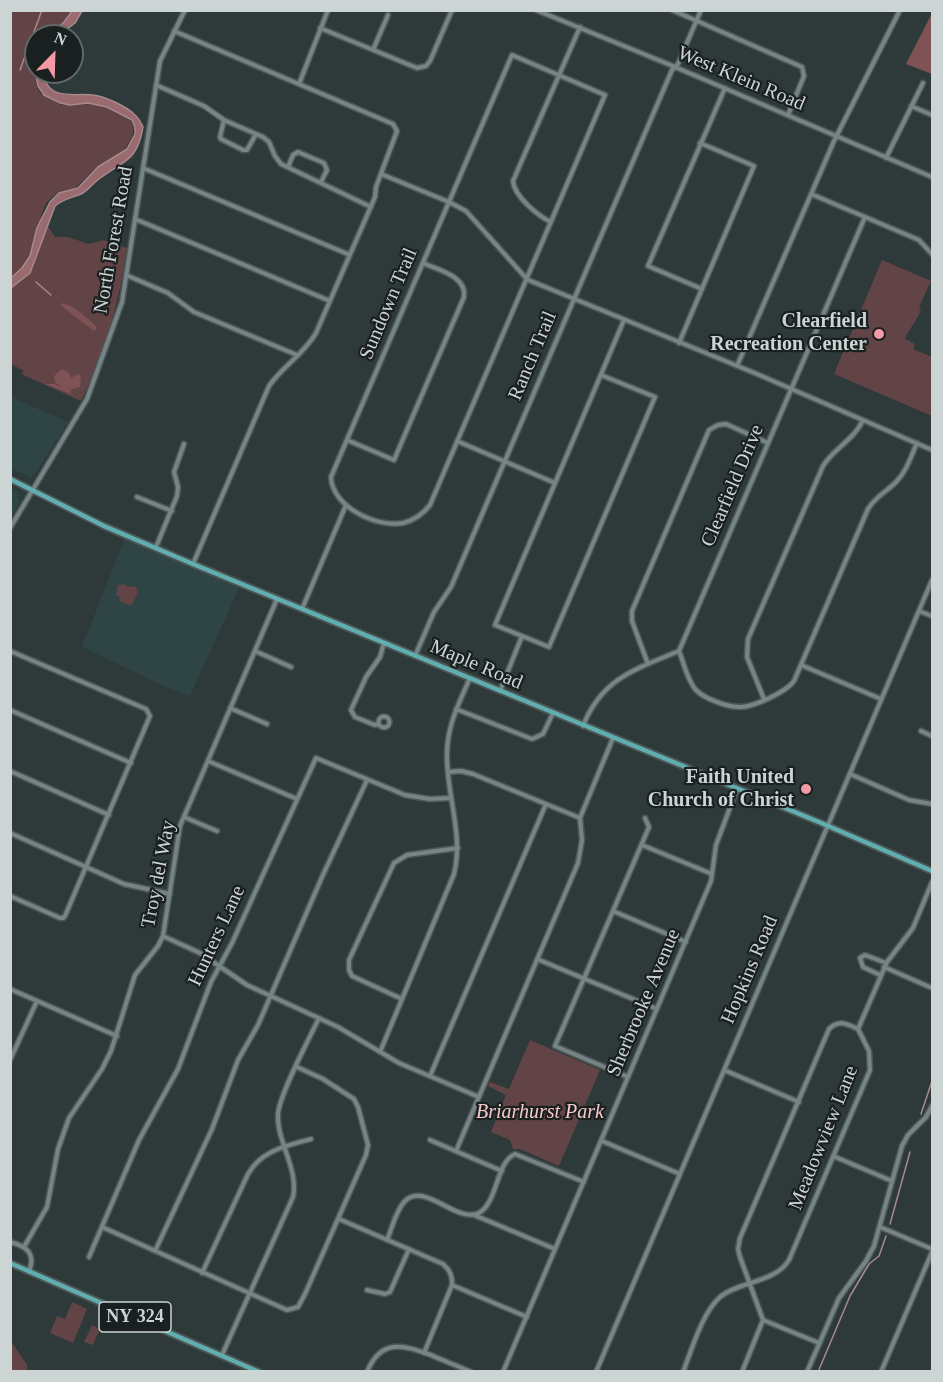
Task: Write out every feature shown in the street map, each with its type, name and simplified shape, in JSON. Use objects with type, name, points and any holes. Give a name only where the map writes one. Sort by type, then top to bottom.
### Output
[{"type":"main road","name":"Maple Road","points":[[10,479],[102,525],[193,564],[933,871]]},
{"type":"main road","name":"NY 324","points":[[10,1263],[259,1371]]},
{"type":"street","name":"North Forest Road","points":[[10,528],[87,399],[122,302],[160,61],[185,10]]},
{"type":"street","points":[[299,84],[328,10]]},
{"type":"street","points":[[320,28],[417,68],[426,66],[452,10]]},
{"type":"street","name":"West Klein Road","points":[[536,10],[933,177]]},
{"type":"street","points":[[672,10],[802,67],[804,76],[788,115]]},
{"type":"street","name":"Ranch Trail","points":[[416,656],[434,612],[451,586],[672,70],[701,10]]},
{"type":"street","points":[[737,366],[837,136],[900,10]]},
{"type":"street","points":[[373,50],[388,15]]},
{"type":"street","points":[[551,222],[536,213],[515,189],[513,181],[580,27]]},
{"type":"street","points":[[174,31],[384,120],[395,126],[397,135],[381,174],[371,207],[312,339],[297,356],[284,366],[269,386],[193,564]]},
{"type":"street","name":"Sundown Trail","points":[[346,505],[336,495],[331,477],[512,55],[558,75]]},
{"type":"street","points":[[302,609],[346,505],[387,523],[405,522],[416,518],[430,505],[605,95],[558,75]]},
{"type":"street","points":[[886,158],[923,83]]},
{"type":"street","points":[[156,85],[204,106],[224,120],[266,139],[278,160],[288,167],[371,207]]},
{"type":"street","points":[[702,289],[648,266],[725,88]]},
{"type":"street","points":[[911,106],[933,115]]},
{"type":"street","points":[[224,120],[220,132],[221,139],[243,150],[247,150],[256,134]]},
{"type":"street","points":[[679,343],[754,166],[700,143]]},
{"type":"street","points":[[288,167],[293,155],[298,152],[317,160],[326,165],[327,170],[321,182]]},
{"type":"street","points":[[143,168],[350,255]]},
{"type":"street","points":[[381,174],[461,208],[472,216],[526,279],[933,450]]},
{"type":"street","points":[[811,194],[919,240],[933,254]]},
{"type":"street","name":"Clearfield Drive","points":[[680,651],[865,217]]},
{"type":"street","points":[[135,219],[330,301]]},
{"type":"street","points":[[347,440],[394,460],[446,340],[464,297],[464,285],[457,279],[423,263]]},
{"type":"street","points":[[126,275],[168,293],[194,312],[297,356]]},
{"type":"street","points":[[601,375],[655,397],[549,647],[495,625],[624,320]]},
{"type":"street","points":[[764,699],[747,657],[748,639],[823,466],[830,456],[854,435],[863,420]]},
{"type":"street","points":[[648,664],[632,621],[632,610],[709,430],[718,424],[726,424],[768,443]]},
{"type":"street","points":[[457,441],[555,483]]},
{"type":"street","points":[[584,726],[595,701],[608,687],[624,675],[680,651],[692,684],[703,695],[737,707],[746,707],[783,692],[790,686],[801,665],[868,509],[875,499],[895,483],[905,470],[917,443]]},
{"type":"street","points":[[156,547],[172,511],[178,487],[174,472],[184,444]]},
{"type":"street","points":[[137,497],[172,511]]},
{"type":"street","name":"Hopkins Road","points":[[596,1371],[933,580]]},
{"type":"street","name":"Troy del Way","points":[[24,1247],[47,1207],[58,1149],[69,1118],[102,1069],[117,1036],[128,992],[135,975],[163,936],[178,832],[277,599]]},
{"type":"street","points":[[919,611],[933,616]]},
{"type":"street","points":[[500,691],[522,636]]},
{"type":"street","points":[[378,724],[375,725],[355,717],[351,710],[366,677],[380,657],[384,643]]},
{"type":"street","points":[[10,651],[146,709],[150,718],[63,918],[10,896]]},
{"type":"street","points":[[255,651],[291,667]]},
{"type":"street","points":[[801,665],[881,699]]},
{"type":"street","points":[[380,1053],[452,882],[456,866],[458,848],[447,745],[451,724],[470,678]]},
{"type":"street","points":[[230,708],[267,724]]},
{"type":"street","points":[[10,710],[131,763]]},
{"type":"street","points":[[456,710],[532,739],[544,733],[553,713]]},
{"type":"street","points":[[921,731],[933,736]]},
{"type":"street","points":[[456,1151],[580,857],[582,840],[580,818],[613,738]]},
{"type":"street","name":"Hunters Lane","points":[[89,1257],[139,1140],[178,1069],[219,966],[232,943],[316,758],[413,797],[452,798]]},
{"type":"street","points":[[208,761],[297,799]]},
{"type":"street","points":[[10,771],[109,815]]},
{"type":"street","points":[[449,772],[461,771],[472,774],[580,818]]},
{"type":"street","points":[[850,774],[909,800],[933,804]]},
{"type":"street","points":[[154,1251],[212,1129],[238,1060],[258,1025],[367,780]]},
{"type":"street","name":"Sherbrooke Avenue","points":[[503,1371],[711,881],[716,845],[737,789]]},
{"type":"street","points":[[430,1076],[546,804]]},
{"type":"street","points":[[184,817],[217,831]]},
{"type":"street","points":[[628,1077],[555,1046],[642,845],[649,827],[645,818]]},
{"type":"street","points":[[10,833],[124,884],[170,894]]},
{"type":"street","points":[[642,845],[712,874]]},
{"type":"street","points":[[402,999],[357,979],[349,970],[349,960],[394,863],[405,856],[458,848]]},
{"type":"street","points":[[741,1371],[763,1320],[739,1253],[740,1238],[829,1029],[841,1023],[858,1029],[885,965],[913,928],[933,882]]},
{"type":"street","points":[[613,911],[686,942]]},
{"type":"street","points":[[163,936],[200,953],[248,985],[319,1018],[399,1064],[479,1097]]},
{"type":"street","points":[[880,975],[863,967],[860,958],[865,955],[933,988]]},
{"type":"street","points":[[537,958],[657,1009]]},
{"type":"street","points":[[10,989],[117,1036]]},
{"type":"street","points":[[10,1060],[37,1000]]},
{"type":"street","points":[[222,1355],[294,1192],[278,1122],[278,1110],[319,1018]]},
{"type":"street","name":"Meadowview Lane","points":[[683,1371],[714,1304],[726,1293],[775,1272],[787,1264],[870,1070],[869,1051],[858,1029]]},
{"type":"street","points":[[102,1227],[288,1310],[298,1307],[339,1219],[367,1150],[367,1140],[354,1099],[323,1079],[297,1067]]},
{"type":"street","points":[[724,1070],[798,1102]]},
{"type":"street","points":[[807,1371],[839,1298],[869,1256],[880,1227],[905,1140],[933,1106]]},
{"type":"street","points":[[202,1273],[251,1168],[264,1155],[284,1146],[311,1139]]},
{"type":"street","points":[[430,1140],[502,1171]]},
{"type":"street","points":[[602,1141],[680,1174]]},
{"type":"street","points":[[473,1215],[481,1212],[487,1205],[510,1157],[518,1154],[584,1182]]},
{"type":"street","points":[[833,1156],[892,1181]]},
{"type":"street","points":[[387,1240],[402,1204],[412,1197],[424,1197],[555,1249]]},
{"type":"street","points":[[339,1219],[446,1266],[452,1285],[424,1353]]},
{"type":"street","points":[[880,1227],[933,1251],[881,1371]]},
{"type":"street","points":[[10,1242],[24,1247],[33,1259],[29,1271]]},
{"type":"street","points":[[367,1290],[385,1294],[390,1292],[409,1249]]},
{"type":"street","points":[[452,1285],[527,1317]]},
{"type":"street","points":[[763,1320],[819,1343]]},
{"type":"street","points":[[367,1371],[374,1358],[392,1347],[404,1346],[471,1371]]},
{"type":"shaded area","points":[[73,10],[82,11],[74,24],[62,24]]},
{"type":"shaded area","points":[[932,13],[932,74],[906,64]]},
{"type":"shaded area","points":[[38,84],[47,84],[49,88],[61,94],[108,99],[132,112],[143,127],[137,147],[128,159],[81,194],[55,206],[30,273],[11,288],[11,278],[30,256],[37,228],[50,202],[59,193],[78,188],[98,167],[127,149],[135,134],[132,120],[107,107],[88,103],[70,105],[60,103],[44,95]]},
{"type":"shaded area","points":[[62,303],[81,313],[97,327],[96,329],[94,331],[64,308]]},
{"type":"shaded area","points":[[62,369],[69,373],[71,378],[78,374],[81,377],[80,387],[71,390],[71,394],[45,384],[54,384],[62,388],[55,382],[54,376]]},
{"type":"shaded area","points":[[11,397],[68,422],[32,478],[11,468]]},
{"type":"shaded area","points":[[10,489],[18,492],[17,499],[21,500],[11,517]]},
{"type":"shaded area","points":[[126,535],[240,586],[190,696],[82,647]]},
{"type":"green space","points":[[10,11],[72,11],[61,24],[24,24],[24,84],[36,84],[41,94],[61,105],[93,104],[108,108],[131,121],[134,126],[132,137],[126,148],[94,170],[75,188],[57,193],[46,203],[41,216],[55,237],[68,237],[89,244],[103,240],[127,248],[110,326],[81,401],[21,374],[24,371],[11,364]]},
{"type":"green space","name":"Clearfield Recreation Center","points":[[882,260],[931,281],[919,307],[921,310],[905,339],[915,344],[913,349],[932,357],[932,416],[834,374]]},
{"type":"green space","points":[[123,584],[136,587],[138,593],[131,606],[119,601],[120,596],[116,595],[118,586]]},
{"type":"green space","name":"Briarhurst Park","points":[[530,1040],[600,1070],[559,1166],[520,1149],[513,1149],[510,1140],[491,1132],[506,1095],[488,1086],[490,1082],[509,1089]]},
{"type":"green space","points":[[72,1302],[87,1309],[73,1343],[50,1333],[57,1316],[65,1319]]},
{"type":"green space","points":[[92,1325],[100,1329],[93,1345],[84,1342]]},
{"type":"green space","points":[[11,1341],[27,1365],[27,1371],[11,1371]]},
{"type":"waterway","points":[[20,70],[42,10]]},
{"type":"waterway","points":[[36,282],[51,295]]},
{"type":"waterway","points":[[921,1114],[932,1081]]},
{"type":"waterway","points":[[890,1224],[910,1152]]},
{"type":"waterway","points":[[818,1372],[850,1296],[869,1264],[879,1256],[886,1236]]},
{"type":"place","name":"Clearfield Recreation Center","points":[[879,334]]},
{"type":"place","name":"Faith United Church of Christ","points":[[806,789]]}]
